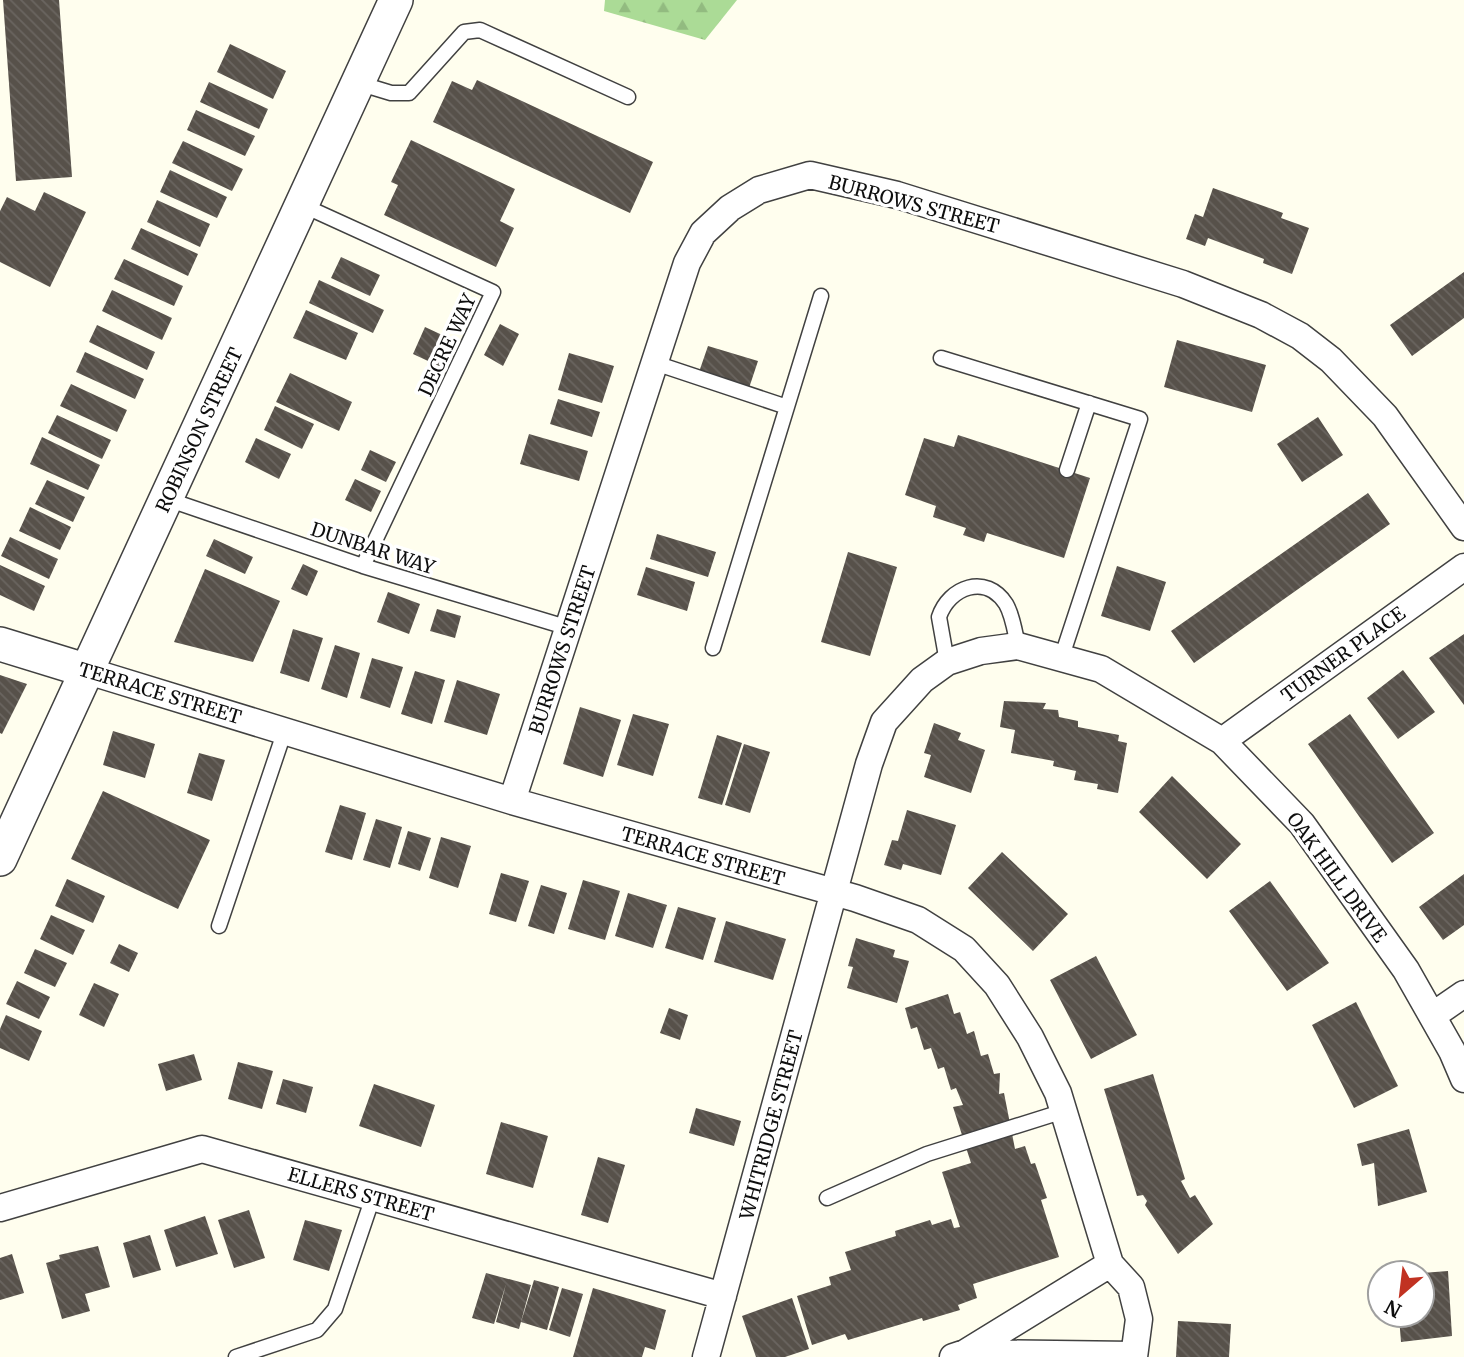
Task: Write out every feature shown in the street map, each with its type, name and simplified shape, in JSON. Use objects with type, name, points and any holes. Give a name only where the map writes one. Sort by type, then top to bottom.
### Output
[{"type":"street","name":"ROBINSON STREET","points":[[0,859],[396,0]]},
{"type":"street","name":"BURROWS STREET","points":[[512,801],[687,263],[702,233],[730,208],[759,190],[810,175],[897,195],[1183,284],[1261,315],[1300,337],[1331,360],[1385,416],[1464,527]]},
{"type":"street","name":"TURNER PLACE","points":[[1222,741],[1464,567]]},
{"type":"street","name":"TERRACE STREET","points":[[0,644],[512,801],[834,892],[918,920],[964,949],[997,985],[1030,1037],[1064,1111],[1110,1264],[1131,1287],[1139,1319],[1134,1356]]},
{"type":"street","name":"OAK HILL DRIVE","points":[[834,892],[869,764],[884,722],[922,680],[947,662],[981,651],[1018,646],[1062,656],[1101,669],[1222,741],[1302,824],[1406,970],[1433,1016],[1464,1079]]},
{"type":"street","name":"WHITRIDGE STREET","points":[[706,1357],[834,892]]},
{"type":"street","points":[[1433,1016],[1464,994]]},
{"type":"street","name":"ELLERS STREET","points":[[0,1208],[202,1149],[723,1296]]},
{"type":"street","points":[[959,1355],[1110,1264]]},
{"type":"street","points":[[959,1355],[1134,1356]]},
{"type":"lane","points":[[358,83],[391,93],[410,93],[464,32],[480,30],[628,97]]},
{"type":"lane","name":"DECRE WAY","points":[[302,205],[493,292],[363,566]]},
{"type":"lane","points":[[713,648],[821,296]]},
{"type":"lane","points":[[941,358],[1140,419],[1062,656]]},
{"type":"lane","points":[[655,363],[787,407]]},
{"type":"lane","points":[[1067,470],[1089,403]]},
{"type":"lane","name":"DUNBAR WAY","points":[[167,499],[363,566],[569,628]]},
{"type":"lane","points":[[947,662],[939,617],[952,594],[964,588],[987,589],[997,594],[1010,613],[1018,646]]},
{"type":"lane","points":[[219,926],[285,730]]},
{"type":"lane","points":[[827,1198],[927,1154],[1064,1111]]},
{"type":"lane","points":[[236,1357],[317,1330],[335,1309],[373,1197]]},
{"type":"green space","points":[[605,0],[737,0],[705,40],[604,11]]},
{"type":"building","points":[[3,0],[59,0],[72,177],[16,181]]},
{"type":"building","points":[[230,44],[286,71],[273,99],[217,72]]},
{"type":"building","points":[[477,80],[653,162],[630,213],[433,122],[452,81],[472,90]]},
{"type":"building","points":[[209,82],[268,109],[259,129],[200,102]]},
{"type":"building","points":[[196,110],[255,136],[245,156],[187,130]]},
{"type":"building","points":[[411,140],[515,189],[500,221],[514,228],[496,267],[384,215],[398,185],[391,182]]},
{"type":"building","points":[[183,141],[243,169],[232,191],[172,163]]},
{"type":"building","points":[[170,170],[227,197],[217,218],[160,192]]},
{"type":"building","points":[[1213,188],[1283,213],[1281,218],[1309,228],[1292,274],[1263,263],[1264,259],[1208,238],[1205,246],[1186,239],[1195,214],[1203,217]]},
{"type":"building","points":[[44,192],[86,212],[50,287],[0,262],[0,211],[7,197],[35,211]]},
{"type":"building","points":[[157,200],[210,224],[200,247],[147,222]]},
{"type":"building","points":[[141,228],[198,254],[188,276],[131,249]]},
{"type":"building","points":[[341,257],[380,275],[370,296],[331,278]]},
{"type":"building","points":[[124,259],[183,286],[174,306],[114,279]]},
{"type":"building","points":[[1464,272],[1464,318],[1412,356],[1390,325]]},
{"type":"building","points":[[319,280],[384,310],[373,333],[309,303]]},
{"type":"building","points":[[112,290],[172,318],[162,340],[102,311]]},
{"type":"building","points":[[306,310],[358,333],[346,360],[293,338]]},
{"type":"building","points":[[500,324],[519,334],[503,366],[484,355]]},
{"type":"building","points":[[97,325],[155,352],[147,370],[89,342]]},
{"type":"building","points":[[425,327],[453,340],[441,367],[413,354]]},
{"type":"building","points":[[1177,340],[1266,365],[1252,412],[1164,387]]},
{"type":"building","points":[[708,346],[758,361],[749,388],[699,372]]},
{"type":"building","points":[[85,352],[144,379],[135,399],[76,372]]},
{"type":"building","points":[[569,353],[614,366],[602,403],[558,390]]},
{"type":"building","points":[[290,373],[352,402],[339,431],[276,402]]},
{"type":"building","points":[[71,384],[127,410],[117,432],[60,406]]},
{"type":"building","points":[[558,399],[600,412],[592,437],[550,424]]},
{"type":"building","points":[[275,406],[314,424],[302,449],[264,430]]},
{"type":"building","points":[[57,415],[111,440],[102,459],[48,433]]},
{"type":"building","points":[[1318,417],[1343,455],[1302,482],[1277,444]]},
{"type":"building","points":[[529,434],[588,451],[579,481],[520,464]]},
{"type":"building","points":[[958,435],[1090,478],[1064,558],[987,533],[984,542],[963,535],[966,528],[933,517],[936,506],[905,495],[924,438],[954,447]]},
{"type":"building","points":[[42,437],[100,465],[88,490],[30,464]]},
{"type":"building","points":[[256,438],[291,454],[279,479],[245,462]]},
{"type":"building","points":[[370,450],[396,462],[386,482],[361,470]]},
{"type":"building","points":[[355,479],[381,491],[371,512],[345,500]]},
{"type":"building","points":[[47,480],[85,497],[73,522],[35,504]]},
{"type":"building","points":[[1368,493],[1390,524],[1194,663],[1171,631]]},
{"type":"building","points":[[30,507],[71,527],[60,550],[19,531]]},
{"type":"building","points":[[657,534],[716,552],[708,577],[650,559]]},
{"type":"building","points":[[10,537],[58,559],[49,579],[1,556]]},
{"type":"building","points":[[214,539],[253,557],[245,574],[206,556]]},
{"type":"building","points":[[848,552],[897,567],[870,656],[821,642]]},
{"type":"building","points":[[303,564],[318,571],[307,596],[291,589]]},
{"type":"building","points":[[0,565],[45,586],[34,611],[0,595]]},
{"type":"building","points":[[1117,566],[1166,582],[1150,631],[1101,616]]},
{"type":"building","points":[[646,567],[695,582],[687,611],[637,595]]},
{"type":"building","points":[[205,569],[280,601],[253,662],[174,642]]},
{"type":"building","points":[[388,592],[420,604],[409,634],[377,622]]},
{"type":"building","points":[[437,609],[461,616],[455,638],[430,631]]},
{"type":"building","points":[[293,629],[323,638],[309,682],[280,673]]},
{"type":"building","points":[[1464,634],[1464,705],[1429,658]]},
{"type":"building","points":[[335,645],[360,653],[347,698],[321,689]]},
{"type":"building","points":[[372,658],[403,667],[390,708],[360,698]]},
{"type":"building","points":[[1403,670],[1435,712],[1398,739],[1367,698]]},
{"type":"building","points":[[415,671],[445,680],[432,724],[401,714]]},
{"type":"building","points":[[0,675],[27,684],[2,734],[0,733]]},
{"type":"building","points":[[457,680],[500,694],[487,735],[444,722]]},
{"type":"building","points":[[1004,701],[1046,703],[1043,709],[1058,710],[1059,717],[1078,721],[1078,727],[1119,735],[1118,741],[1127,743],[1118,793],[1097,789],[1098,784],[1074,780],[1076,771],[1053,766],[1054,761],[1011,753],[1015,730],[1000,727]]},
{"type":"building","points":[[580,707],[621,720],[603,777],[563,764]]},
{"type":"building","points":[[633,714],[669,724],[653,776],[617,765]]},
{"type":"building","points":[[1350,714],[1434,833],[1392,863],[1308,744]]},
{"type":"building","points":[[934,723],[961,733],[958,740],[985,750],[971,793],[924,777],[931,755],[924,753]]},
{"type":"building","points":[[113,731],[155,744],[145,778],[103,765]]},
{"type":"building","points":[[717,735],[742,743],[722,805],[698,798]]},
{"type":"building","points":[[744,744],[770,752],[750,813],[725,805]]},
{"type":"building","points":[[199,753],[225,760],[212,801],[187,793]]},
{"type":"building","points":[[1172,776],[1241,844],[1207,879],[1139,812]]},
{"type":"building","points":[[103,791],[210,840],[178,909],[71,859]]},
{"type":"building","points":[[340,805],[366,813],[352,860],[325,852]]},
{"type":"building","points":[[907,810],[956,825],[941,875],[903,864],[901,870],[884,865],[892,840],[898,841]]},
{"type":"building","points":[[376,819],[402,827],[390,868],[363,860]]},
{"type":"building","points":[[408,831],[431,838],[420,871],[398,864]]},
{"type":"building","points":[[441,837],[471,846],[458,888],[429,878]]},
{"type":"building","points":[[1002,852],[1068,914],[1033,951],[968,888]]},
{"type":"building","points":[[501,873],[529,881],[516,922],[489,914]]},
{"type":"building","points":[[1464,874],[1464,925],[1443,940],[1419,907]]},
{"type":"building","points":[[67,879],[105,896],[93,923],[55,906]]},
{"type":"building","points":[[583,880],[620,891],[605,940],[568,929]]},
{"type":"building","points":[[1270,881],[1329,963],[1287,991],[1229,911]]},
{"type":"building","points":[[541,885],[567,893],[554,934],[528,926]]},
{"type":"building","points":[[628,893],[667,905],[653,948],[615,936]]},
{"type":"building","points":[[678,907],[716,918],[703,960],[665,948]]},
{"type":"building","points":[[51,915],[85,930],[73,955],[40,939]]},
{"type":"building","points":[[726,921],[786,939],[773,980],[714,962]]},
{"type":"building","points":[[856,938],[895,950],[893,957],[909,961],[897,1003],[847,988],[853,967],[848,966]]},
{"type":"building","points":[[119,944],[138,953],[129,972],[110,963]]},
{"type":"building","points":[[35,949],[67,963],[55,987],[24,973]]},
{"type":"building","points":[[1096,956],[1137,1035],[1091,1059],[1050,980]]},
{"type":"building","points":[[17,981],[50,997],[39,1019],[6,1004]]},
{"type":"building","points":[[94,983],[119,994],[104,1027],[79,1015]]},
{"type":"building","points":[[948,994],[954,1014],[960,1012],[967,1034],[974,1031],[981,1056],[988,1054],[994,1074],[1000,1073],[999,1094],[1004,1093],[1015,1149],[1025,1146],[1031,1164],[1035,1163],[1047,1198],[1041,1200],[1059,1257],[973,1284],[977,1298],[958,1305],[960,1310],[923,1321],[922,1318],[848,1340],[845,1334],[812,1345],[797,1296],[831,1285],[829,1277],[851,1270],[845,1252],[896,1236],[895,1231],[930,1220],[932,1225],[951,1219],[954,1228],[960,1227],[942,1172],[971,1163],[953,1107],[963,1105],[956,1088],[951,1090],[944,1067],[938,1069],[931,1048],[924,1050],[917,1027],[911,1029],[905,1008]]},
{"type":"building","points":[[1356,1002],[1398,1086],[1354,1108],[1312,1025]]},
{"type":"building","points":[[669,1008],[688,1015],[680,1040],[660,1033]]},
{"type":"building","points":[[6,1015],[42,1031],[29,1061],[0,1048],[0,1029]]},
{"type":"building","points":[[194,1054],[202,1080],[166,1091],[158,1064]]},
{"type":"building","points":[[238,1062],[273,1071],[262,1109],[228,1099]]},
{"type":"building","points":[[1153,1074],[1185,1179],[1181,1181],[1190,1198],[1195,1195],[1213,1224],[1178,1254],[1145,1205],[1147,1201],[1143,1195],[1137,1196],[1104,1089]]},
{"type":"building","points":[[283,1079],[313,1087],[306,1113],[276,1104]]},
{"type":"building","points":[[374,1084],[435,1105],[421,1147],[359,1126]]},
{"type":"building","points":[[696,1108],[741,1121],[734,1146],[689,1133]]},
{"type":"building","points":[[501,1122],[548,1136],[533,1188],[486,1174]]},
{"type":"building","points":[[1409,1129],[1427,1192],[1378,1206],[1374,1163],[1362,1166],[1357,1144]]},
{"type":"building","points":[[598,1157],[625,1165],[608,1223],[581,1215]]},
{"type":"building","points":[[249,1210],[265,1258],[234,1268],[218,1220]]},
{"type":"building","points":[[205,1216],[218,1254],[176,1267],[164,1230]]},
{"type":"building","points":[[305,1220],[342,1230],[329,1271],[293,1260]]},
{"type":"building","points":[[150,1235],[161,1270],[133,1278],[123,1243]]},
{"type":"building","points":[[98,1246],[110,1287],[85,1294],[90,1311],[62,1319],[46,1263],[60,1259],[59,1255]]},
{"type":"building","points":[[12,1254],[24,1293],[0,1300],[0,1258]]},
{"type":"building","points":[[1448,1271],[1452,1336],[1401,1342],[1400,1329],[1436,1329],[1436,1272]]},
{"type":"building","points":[[486,1273],[531,1285],[519,1329],[496,1322],[506,1284],[494,1324],[472,1318]]},
{"type":"building","points":[[534,1280],[559,1287],[547,1330],[521,1322]]},
{"type":"building","points":[[562,1288],[583,1294],[570,1337],[549,1330]]},
{"type":"building","points":[[593,1288],[666,1310],[655,1350],[645,1347],[642,1357],[573,1357]]},
{"type":"building","points":[[792,1298],[809,1349],[785,1357],[756,1357],[742,1316]]},
{"type":"building","points":[[1178,1321],[1231,1324],[1229,1357],[1176,1357]]}]
